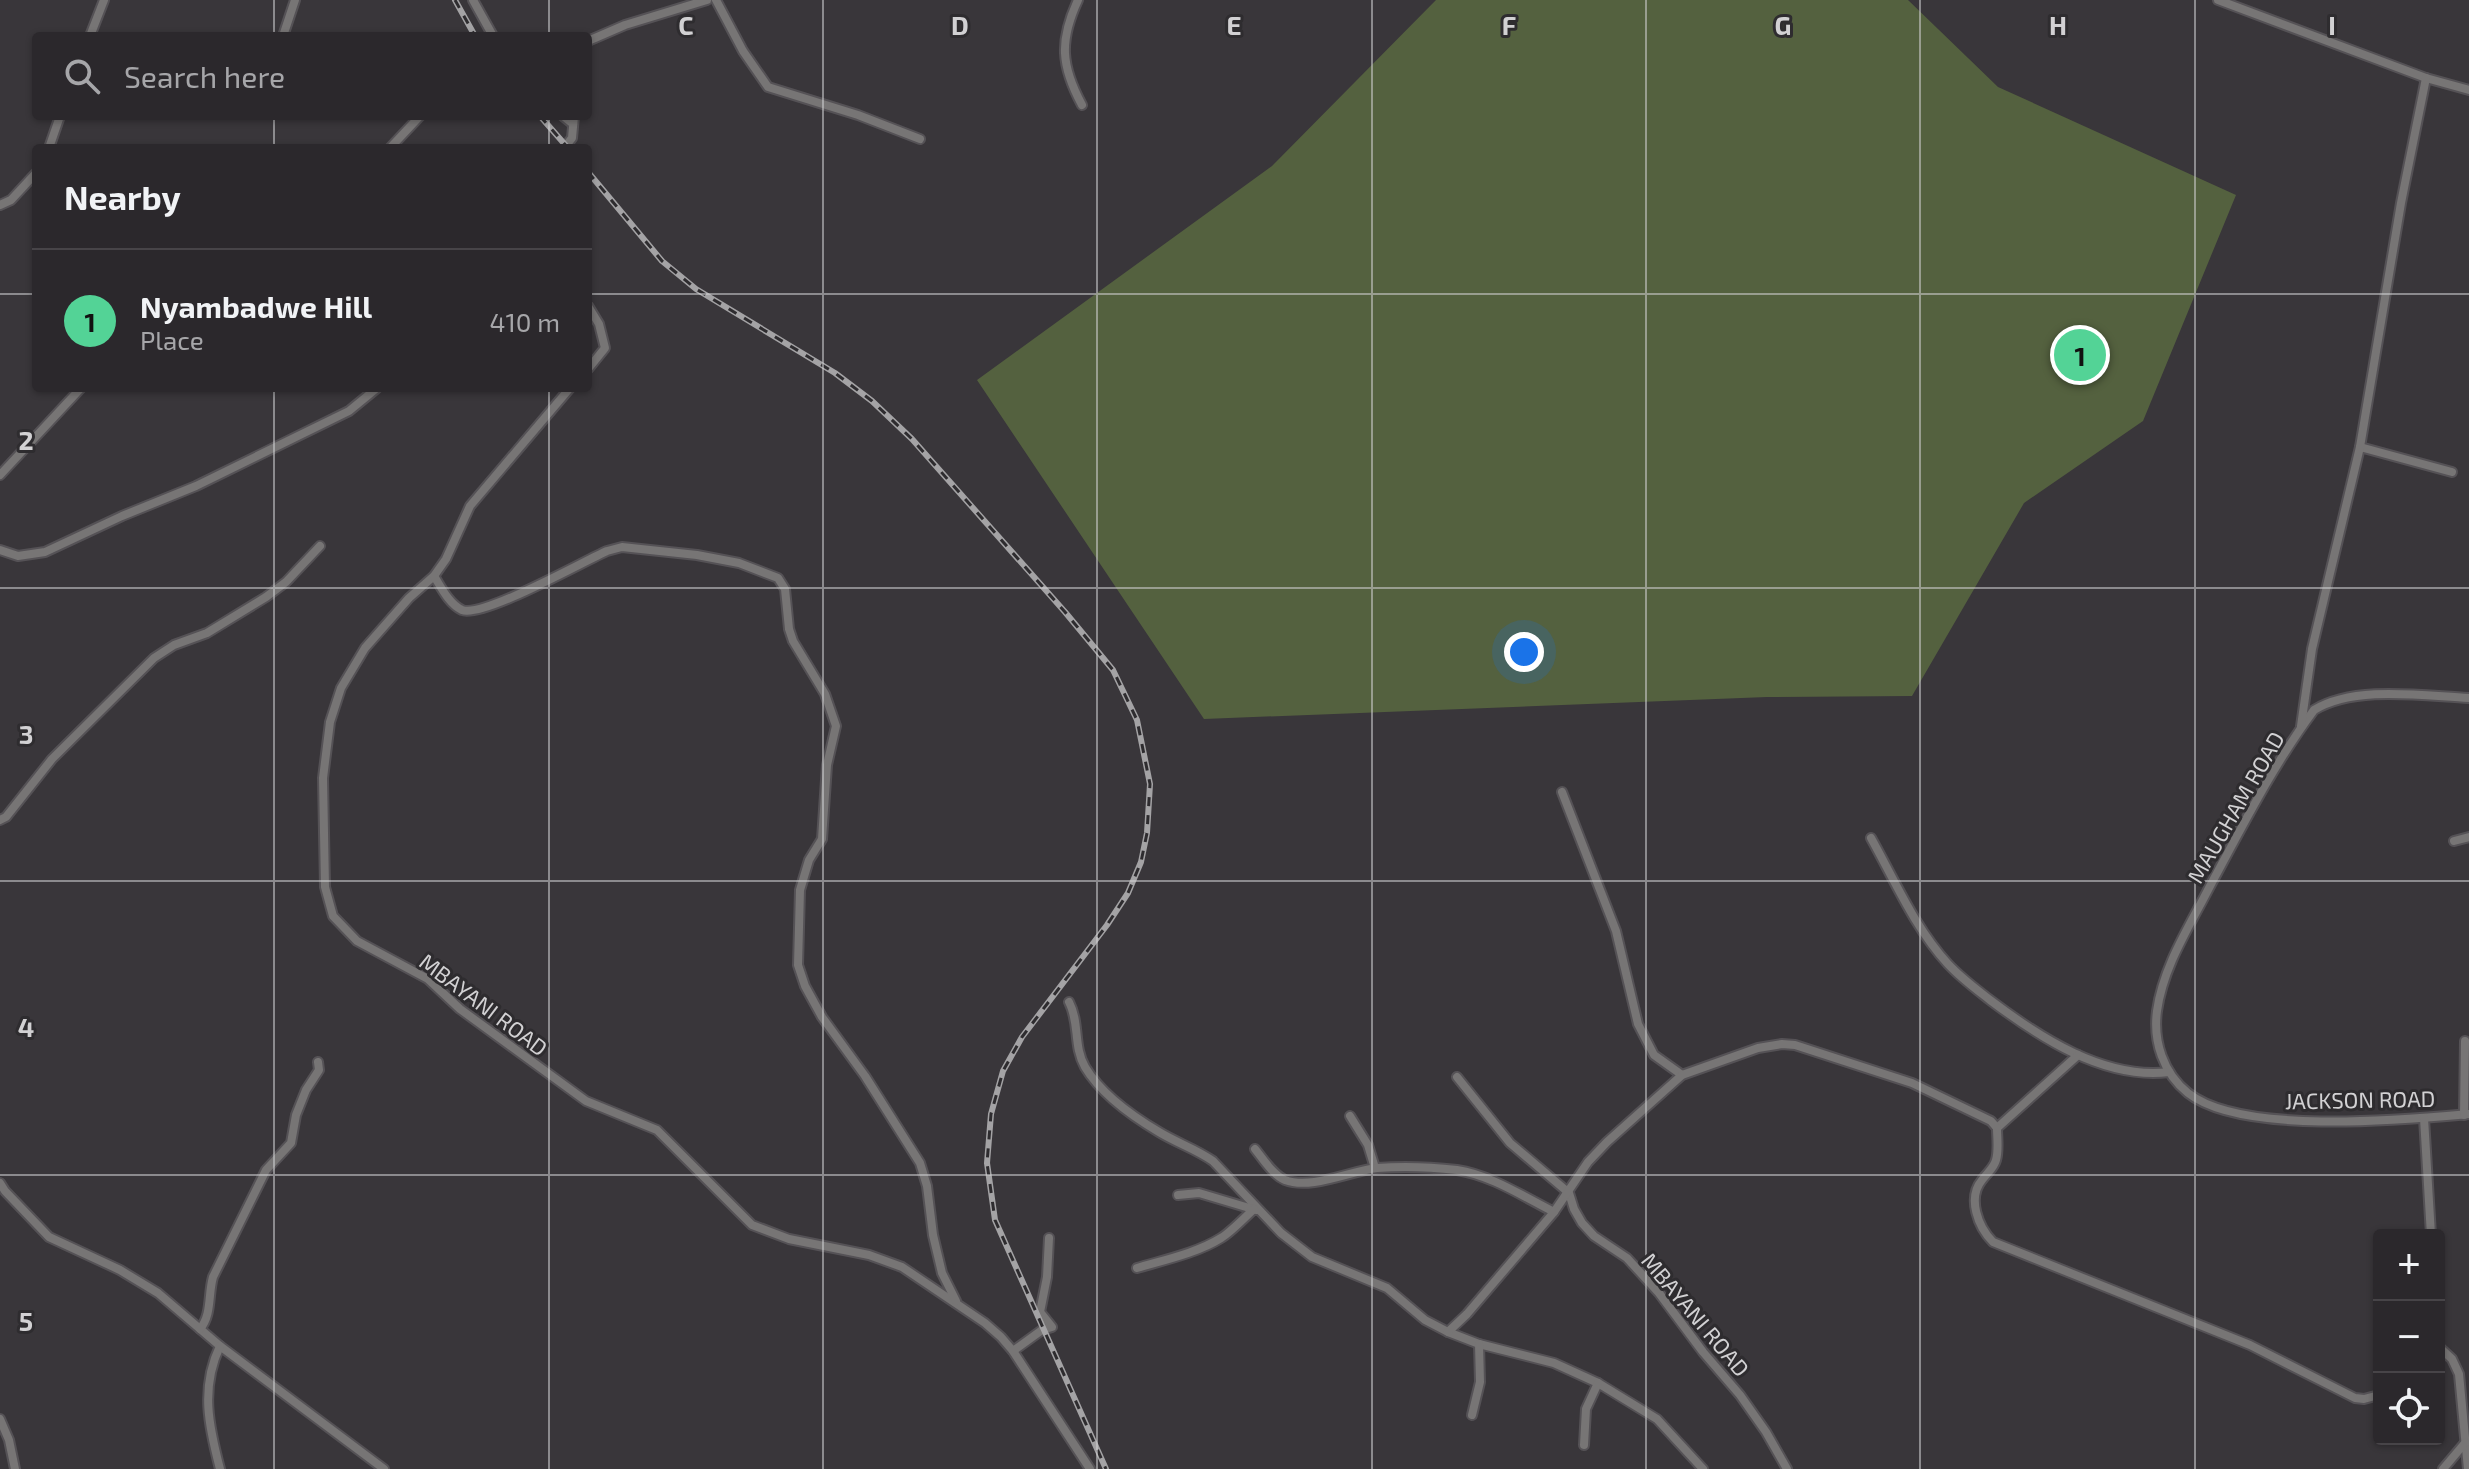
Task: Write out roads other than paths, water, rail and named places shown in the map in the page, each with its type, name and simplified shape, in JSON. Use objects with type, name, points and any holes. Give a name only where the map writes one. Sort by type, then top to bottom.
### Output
[{"type":"street","points":[[92,32],[104,0]]},
{"type":"street","points":[[284,32],[295,0]]},
{"type":"street","points":[[473,0],[491,32]]},
{"type":"street","points":[[592,39],[625,25],[707,0]]},
{"type":"street","points":[[716,0],[743,51],[768,87],[858,115],[920,139]]},
{"type":"street","points":[[1078,0],[1068,26],[1064,61],[1067,76],[1082,105]]},
{"type":"street","points":[[2218,0],[2426,78],[2469,90]]},
{"type":"street","points":[[2301,727],[2312,649],[2360,447],[2401,203],[2426,78]]},
{"type":"street","points":[[50,144],[59,120]]},
{"type":"street","points":[[394,144],[416,120]]},
{"type":"street","points":[[567,144],[572,138],[573,120]]},
{"type":"street","points":[[0,205],[11,200],[32,177]]},
{"type":"street","points":[[592,313],[601,330],[605,348],[592,364]]},
{"type":"street","points":[[0,475],[77,392]]},
{"type":"street","points":[[0,550],[18,556],[45,552],[196,486],[349,411],[372,392]]},
{"type":"street","name":"MBAYANI ROAD","points":[[567,392],[470,506],[450,552],[434,576],[409,598],[347,674],[333,710],[323,778],[327,898],[338,924],[364,946],[428,979],[460,1009],[586,1101],[657,1130],[752,1225],[789,1239],[884,1259],[933,1285],[1001,1337],[1013,1351],[1090,1469]]},
{"type":"street","points":[[2360,447],[2452,472]]},
{"type":"street","points":[[0,820],[6,817],[52,759],[154,658],[174,645],[207,633],[266,597],[286,582],[320,546]]},
{"type":"street","points":[[434,576],[453,603],[472,612],[622,547],[719,559],[778,578],[785,589],[793,641],[825,694],[836,726],[827,765],[822,839],[809,860],[800,890],[798,965],[816,1008],[880,1098],[920,1163],[942,1273],[959,1305]]},
{"type":"street","name":"MAUGHAM ROAD","points":[[2169,1072],[2161,1057],[2156,1027],[2161,991],[2176,950],[2238,834],[2314,710],[2328,701],[2345,698],[2404,695],[2469,698]]},
{"type":"street","points":[[1562,792],[1616,931],[1638,1024],[1654,1055],[1682,1075]]},
{"type":"street","points":[[2454,841],[2469,837]]},
{"type":"street","points":[[1871,838],[1914,917],[1948,964],[1966,982],[2042,1038],[2078,1055],[2145,1073],[2169,1072]]},
{"type":"street","points":[[1069,1002],[1077,1020],[1082,1060],[1104,1090],[1159,1132],[1213,1161],[1257,1210],[1312,1257],[1387,1288],[1425,1320],[1448,1332],[1479,1344],[1554,1363],[1598,1383],[1657,1419],[1703,1469]]},
{"type":"street","points":[[2465,1041],[2466,1115]]},
{"type":"street","points":[[1448,1332],[1554,1212],[1588,1162],[1682,1075],[1758,1048],[1795,1045],[1912,1083],[1980,1114],[1997,1128]]},
{"type":"street","points":[[2078,1055],[1997,1128],[1996,1160],[1980,1181],[1974,1202],[1982,1227],[1993,1242],[2250,1345],[2355,1398],[2373,1397]]},
{"type":"street","points":[[200,1329],[208,1319],[213,1277],[266,1170],[291,1143],[296,1115],[306,1090],[319,1070],[318,1062]]},
{"type":"street","name":"JACKSON ROAD","points":[[2169,1072],[2188,1093],[2201,1101],[2234,1112],[2278,1119],[2331,1122],[2466,1115]]},
{"type":"street","points":[[1457,1077],[1504,1136],[1569,1193]]},
{"type":"street","points":[[1350,1116],[1368,1145],[1375,1168]]},
{"type":"street","points":[[2424,1118],[2431,1229]]},
{"type":"street","points":[[1255,1149],[1271,1169],[1289,1181],[1320,1181],[1375,1168],[1416,1167],[1469,1173],[1554,1212]]},
{"type":"street","points":[[0,1183],[49,1237],[142,1282],[220,1346],[384,1469]]},
{"type":"street","points":[[1178,1195],[1199,1193],[1257,1210]]},
{"type":"street","name":"MBAYANI ROAD","points":[[1569,1193],[1582,1223],[1594,1236],[1637,1268],[1740,1395],[1787,1469]]},
{"type":"street","points":[[1137,1268],[1224,1237],[1257,1210]]},
{"type":"street","points":[[1013,1351],[1042,1330],[1052,1327],[1040,1312],[1047,1277],[1049,1238]]},
{"type":"street","points":[[1472,1415],[1480,1382],[1479,1344]]},
{"type":"street","points":[[220,1346],[206,1404],[220,1469]]},
{"type":"street","points":[[2445,1353],[2459,1374],[2466,1410],[2468,1469]]},
{"type":"street","points":[[1584,1445],[1586,1409],[1598,1383]]},
{"type":"street","points":[[0,1419],[12,1449],[15,1469]]},
{"type":"street","points":[[2443,1469],[2465,1443]]},
{"type":"railway","points":[[455,0],[473,32]]},
{"type":"railway","points":[[544,120],[564,144]]},
{"type":"railway","points":[[592,177],[662,261],[696,289],[835,373],[872,401],[912,439],[1113,670],[1137,720],[1150,784],[1147,833],[1141,862],[1128,893],[1107,925],[1022,1037],[1003,1071],[991,1114],[987,1163],[995,1220],[1106,1469]]},
{"type":"place","name":"Nyambadwe Hill","points":[[2080,355]]}]
